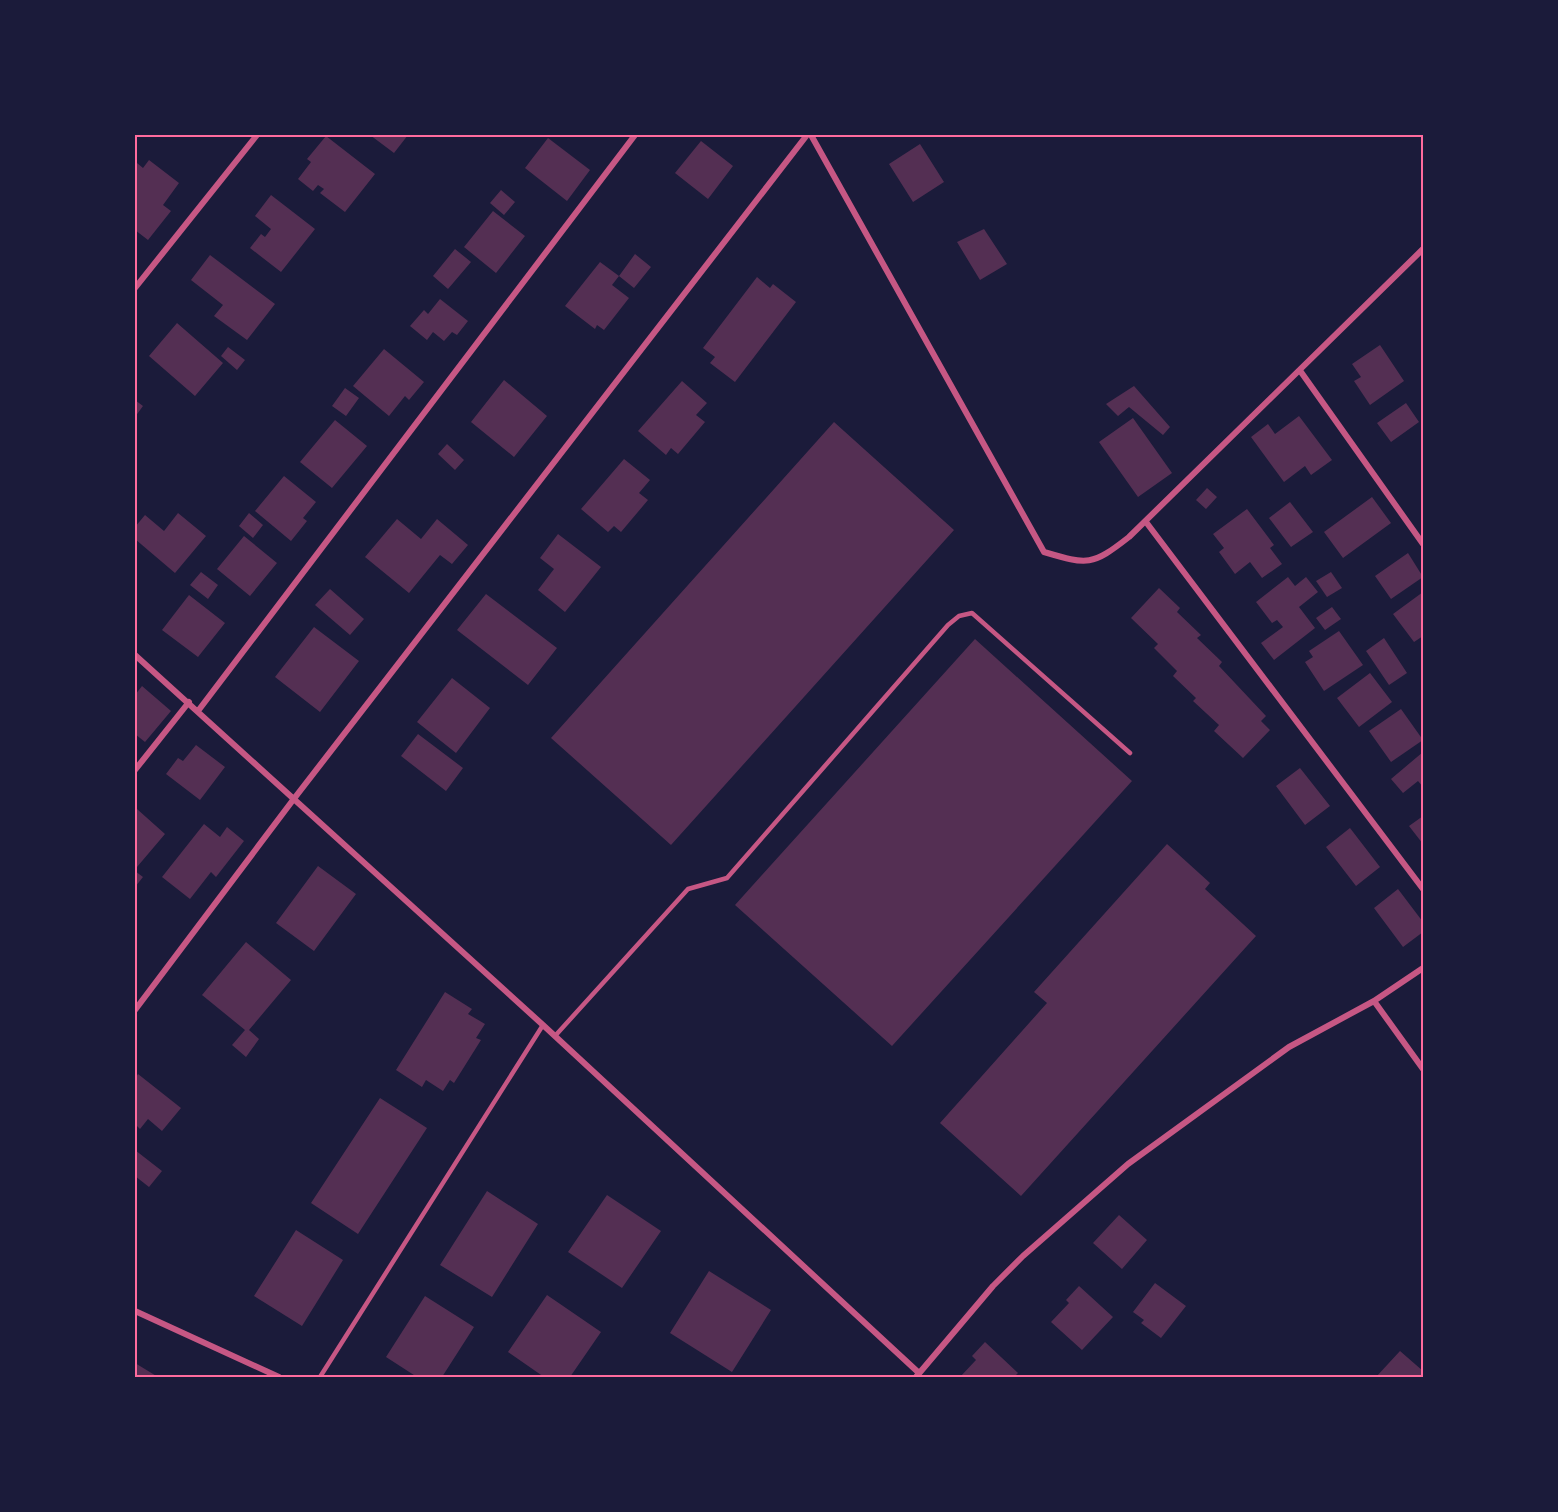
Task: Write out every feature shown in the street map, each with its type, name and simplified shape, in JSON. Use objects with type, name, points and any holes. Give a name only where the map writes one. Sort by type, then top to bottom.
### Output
[{"type":"street","points":[[135,288],[257,135]]},
{"type":"street","points":[[198,711],[635,135]]},
{"type":"street","points":[[135,1010],[293,801],[809,135],[1044,552],[1076,562],[1102,559],[1146,522],[1423,249]]},
{"type":"street","points":[[1300,372],[1423,544]]},
{"type":"street","points":[[1146,522],[1423,890]]},
{"type":"street","points":[[135,655],[189,702],[293,801],[555,1036],[918,1375],[993,1286],[1023,1256],[1121,1170],[1289,1047],[1374,1001],[1423,968]]},
{"type":"street","points":[[135,770],[189,702]]},
{"type":"street","points":[[1374,1001],[1423,1069]]},
{"type":"street","points":[[135,1311],[279,1377]]},
{"type":"lane","points":[[555,1036],[688,889],[727,878],[958,616],[972,613],[1130,753]]},
{"type":"lane","points":[[320,1377],[543,1025]]},
{"type":"building","points":[[370,135],[408,135],[394,153]]},
{"type":"building","points":[[326,136],[375,174],[345,212],[320,193],[324,189],[318,185],[313,191],[298,179],[311,162],[307,159]]},
{"type":"building","points":[[548,138],[590,170],[567,201],[525,168]]},
{"type":"building","points":[[701,141],[733,166],[708,199],[675,173]]},
{"type":"building","points":[[920,144],[944,182],[913,202],[889,164]]},
{"type":"building","points":[[149,160],[179,183],[163,205],[171,211],[148,240],[135,230],[135,165],[137,163],[143,168]]},
{"type":"building","points":[[501,190],[515,202],[504,215],[490,203]]},
{"type":"building","points":[[271,195],[315,229],[281,272],[250,248],[261,234],[265,237],[271,229],[255,216]]},
{"type":"building","points":[[493,211],[525,236],[496,273],[464,247]]},
{"type":"building","points":[[984,229],[1007,264],[980,280],[957,242]]},
{"type":"building","points":[[455,249],[471,262],[448,289],[433,276]]},
{"type":"building","points":[[635,254],[651,267],[634,288],[619,276]]},
{"type":"building","points":[[210,255],[275,304],[247,340],[214,316],[223,305],[191,280]]},
{"type":"building","points":[[600,262],[619,276],[612,285],[629,298],[604,330],[597,325],[595,329],[565,306]]},
{"type":"building","points":[[757,277],[770,288],[773,284],[796,302],[735,382],[710,363],[715,357],[703,348]]},
{"type":"building","points":[[440,299],[468,321],[457,335],[452,332],[444,341],[433,332],[427,340],[410,326],[424,310],[428,314]]},
{"type":"building","points":[[177,323],[223,363],[195,396],[149,356]]},
{"type":"building","points":[[1380,345],[1404,381],[1370,405],[1354,381],[1361,377],[1352,364]]},
{"type":"building","points":[[228,347],[245,360],[237,370],[221,356]]},
{"type":"building","points":[[384,349],[424,382],[409,400],[405,396],[389,416],[353,386]]},
{"type":"building","points":[[504,380],[547,416],[514,457],[471,422]]},
{"type":"building","points":[[682,381],[707,403],[696,415],[705,422],[678,454],[671,448],[666,455],[638,431]]},
{"type":"building","points":[[1134,386],[1170,427],[1163,435],[1129,407],[1118,416],[1106,404]]},
{"type":"building","points":[[345,388],[359,398],[346,416],[332,406]]},
{"type":"building","points":[[135,400],[143,406],[135,417]]},
{"type":"building","points":[[1406,403],[1419,422],[1391,442],[1377,423]]},
{"type":"building","points":[[1299,416],[1332,460],[1311,475],[1305,466],[1284,482],[1251,437],[1268,424],[1275,434]]},
{"type":"building","points":[[1133,418],[1172,473],[1138,497],[1099,442]]},
{"type":"building","points":[[335,420],[367,446],[332,488],[300,462]]},
{"type":"building","points":[[834,422],[954,530],[671,845],[551,738]]},
{"type":"building","points":[[447,444],[464,460],[455,470],[438,454]]},
{"type":"building","points":[[624,459],[650,480],[639,493],[648,500],[621,532],[614,526],[608,532],[581,509]]},
{"type":"building","points":[[284,476],[316,502],[303,518],[307,521],[291,541],[255,511]]},
{"type":"building","points":[[1207,488],[1217,497],[1206,509],[1196,500]]},
{"type":"building","points":[[1372,497],[1391,523],[1343,558],[1324,532]]},
{"type":"building","points":[[1290,502],[1313,532],[1291,547],[1269,518]]},
{"type":"building","points":[[1247,509],[1274,545],[1270,548],[1282,564],[1262,578],[1250,562],[1235,574],[1219,552],[1224,548],[1213,534]]},
{"type":"building","points":[[178,513],[206,536],[175,573],[135,539],[135,527],[145,515],[164,531]]},
{"type":"building","points":[[249,513],[263,525],[253,538],[239,526]]},
{"type":"building","points":[[397,519],[421,539],[437,519],[468,545],[452,564],[440,555],[409,593],[365,557]]},
{"type":"building","points":[[558,534],[601,567],[565,612],[538,590],[554,569],[540,558]]},
{"type":"building","points":[[244,536],[277,563],[250,596],[217,569]]},
{"type":"building","points":[[1408,553],[1423,577],[1391,599],[1375,576]]},
{"type":"building","points":[[201,572],[218,585],[208,599],[190,585]]},
{"type":"building","points":[[1331,572],[1342,588],[1327,597],[1316,581]]},
{"type":"building","points":[[1288,577],[1295,586],[1306,577],[1318,592],[1299,607],[1315,628],[1274,660],[1261,643],[1283,627],[1277,620],[1272,623],[1256,602]]},
{"type":"building","points":[[1159,588],[1180,608],[1177,612],[1201,635],[1197,638],[1222,662],[1219,666],[1266,716],[1261,721],[1270,730],[1243,758],[1214,731],[1219,725],[1193,701],[1196,698],[1173,676],[1177,671],[1154,648],[1158,644],[1131,618]]},
{"type":"building","points":[[330,589],[364,619],[350,635],[315,605]]},
{"type":"building","points":[[1423,592],[1423,636],[1414,642],[1393,614]]},
{"type":"building","points":[[486,594],[557,648],[528,685],[457,630]]},
{"type":"building","points":[[189,595],[225,623],[198,657],[162,630]]},
{"type":"building","points":[[1332,607],[1341,619],[1325,630],[1316,618]]},
{"type":"building","points":[[314,627],[359,661],[320,712],[275,677]]},
{"type":"building","points":[[1339,631],[1363,665],[1324,691],[1305,662],[1313,657],[1309,651]]},
{"type":"building","points":[[1384,638],[1407,673],[1389,685],[1366,651]]},
{"type":"building","points":[[975,639],[1132,781],[892,1046],[735,905]]},
{"type":"building","points":[[1370,673],[1392,702],[1359,727],[1337,698]]},
{"type":"building","points":[[452,678],[490,708],[456,753],[417,722]]},
{"type":"building","points":[[142,686],[171,711],[145,742],[135,734],[135,695]]},
{"type":"building","points":[[1401,709],[1423,740],[1391,762],[1369,731]]},
{"type":"building","points":[[418,734],[463,768],[446,791],[401,756]]},
{"type":"building","points":[[196,745],[225,767],[200,800],[166,774],[178,758],[183,761]]},
{"type":"building","points":[[1423,752],[1423,787],[1418,781],[1403,793],[1391,779]]},
{"type":"building","points":[[1300,768],[1330,806],[1305,825],[1276,786]]},
{"type":"building","points":[[137,809],[165,834],[137,867],[135,865]]},
{"type":"building","points":[[1423,816],[1423,844],[1409,826]]},
{"type":"building","points":[[204,824],[220,837],[227,827],[244,841],[216,877],[211,872],[190,899],[162,877]]},
{"type":"building","points":[[1350,828],[1380,867],[1356,886],[1326,847]]},
{"type":"building","points":[[1167,844],[1210,883],[1205,889],[1256,936],[1021,1196],[940,1123],[1047,1003],[1034,992]]},
{"type":"building","points":[[318,866],[356,894],[314,951],[276,923]]},
{"type":"building","points":[[135,871],[143,877],[135,887]]},
{"type":"building","points":[[1398,889],[1423,922],[1423,932],[1403,947],[1374,908]]},
{"type":"building","points":[[246,942],[291,980],[249,1030],[259,1039],[246,1057],[232,1045],[245,1030],[202,995]]},
{"type":"building","points":[[445,992],[472,1009],[468,1014],[485,1024],[476,1038],[481,1040],[454,1083],[450,1080],[443,1091],[426,1080],[422,1087],[396,1070]]},
{"type":"building","points":[[138,1074],[181,1108],[162,1131],[148,1119],[140,1129],[135,1124],[135,1079]]},
{"type":"building","points":[[380,1098],[427,1128],[358,1234],[311,1203]]},
{"type":"building","points":[[135,1150],[162,1171],[149,1187],[135,1176]]},
{"type":"building","points":[[487,1191],[538,1224],[492,1297],[440,1265]]},
{"type":"building","points":[[607,1195],[661,1231],[622,1288],[568,1252]]},
{"type":"building","points":[[1119,1215],[1147,1240],[1122,1269],[1093,1243]]},
{"type":"building","points":[[296,1230],[343,1260],[302,1326],[254,1296]]},
{"type":"building","points":[[709,1271],[771,1310],[732,1372],[670,1333]]},
{"type":"building","points":[[1155,1283],[1186,1306],[1161,1338],[1141,1323],[1144,1320],[1133,1312]]},
{"type":"building","points":[[1079,1286],[1113,1317],[1082,1350],[1051,1322],[1069,1303],[1066,1300]]},
{"type":"building","points":[[547,1295],[601,1332],[570,1377],[544,1377],[508,1352]]},
{"type":"building","points":[[425,1296],[474,1327],[442,1377],[417,1377],[386,1357]]},
{"type":"building","points":[[985,1342],[1018,1373],[1014,1377],[960,1377],[976,1360],[972,1356]]},
{"type":"building","points":[[1400,1351],[1423,1371],[1423,1377],[1376,1377]]},
{"type":"building","points":[[135,1363],[158,1377],[135,1377]]}]
